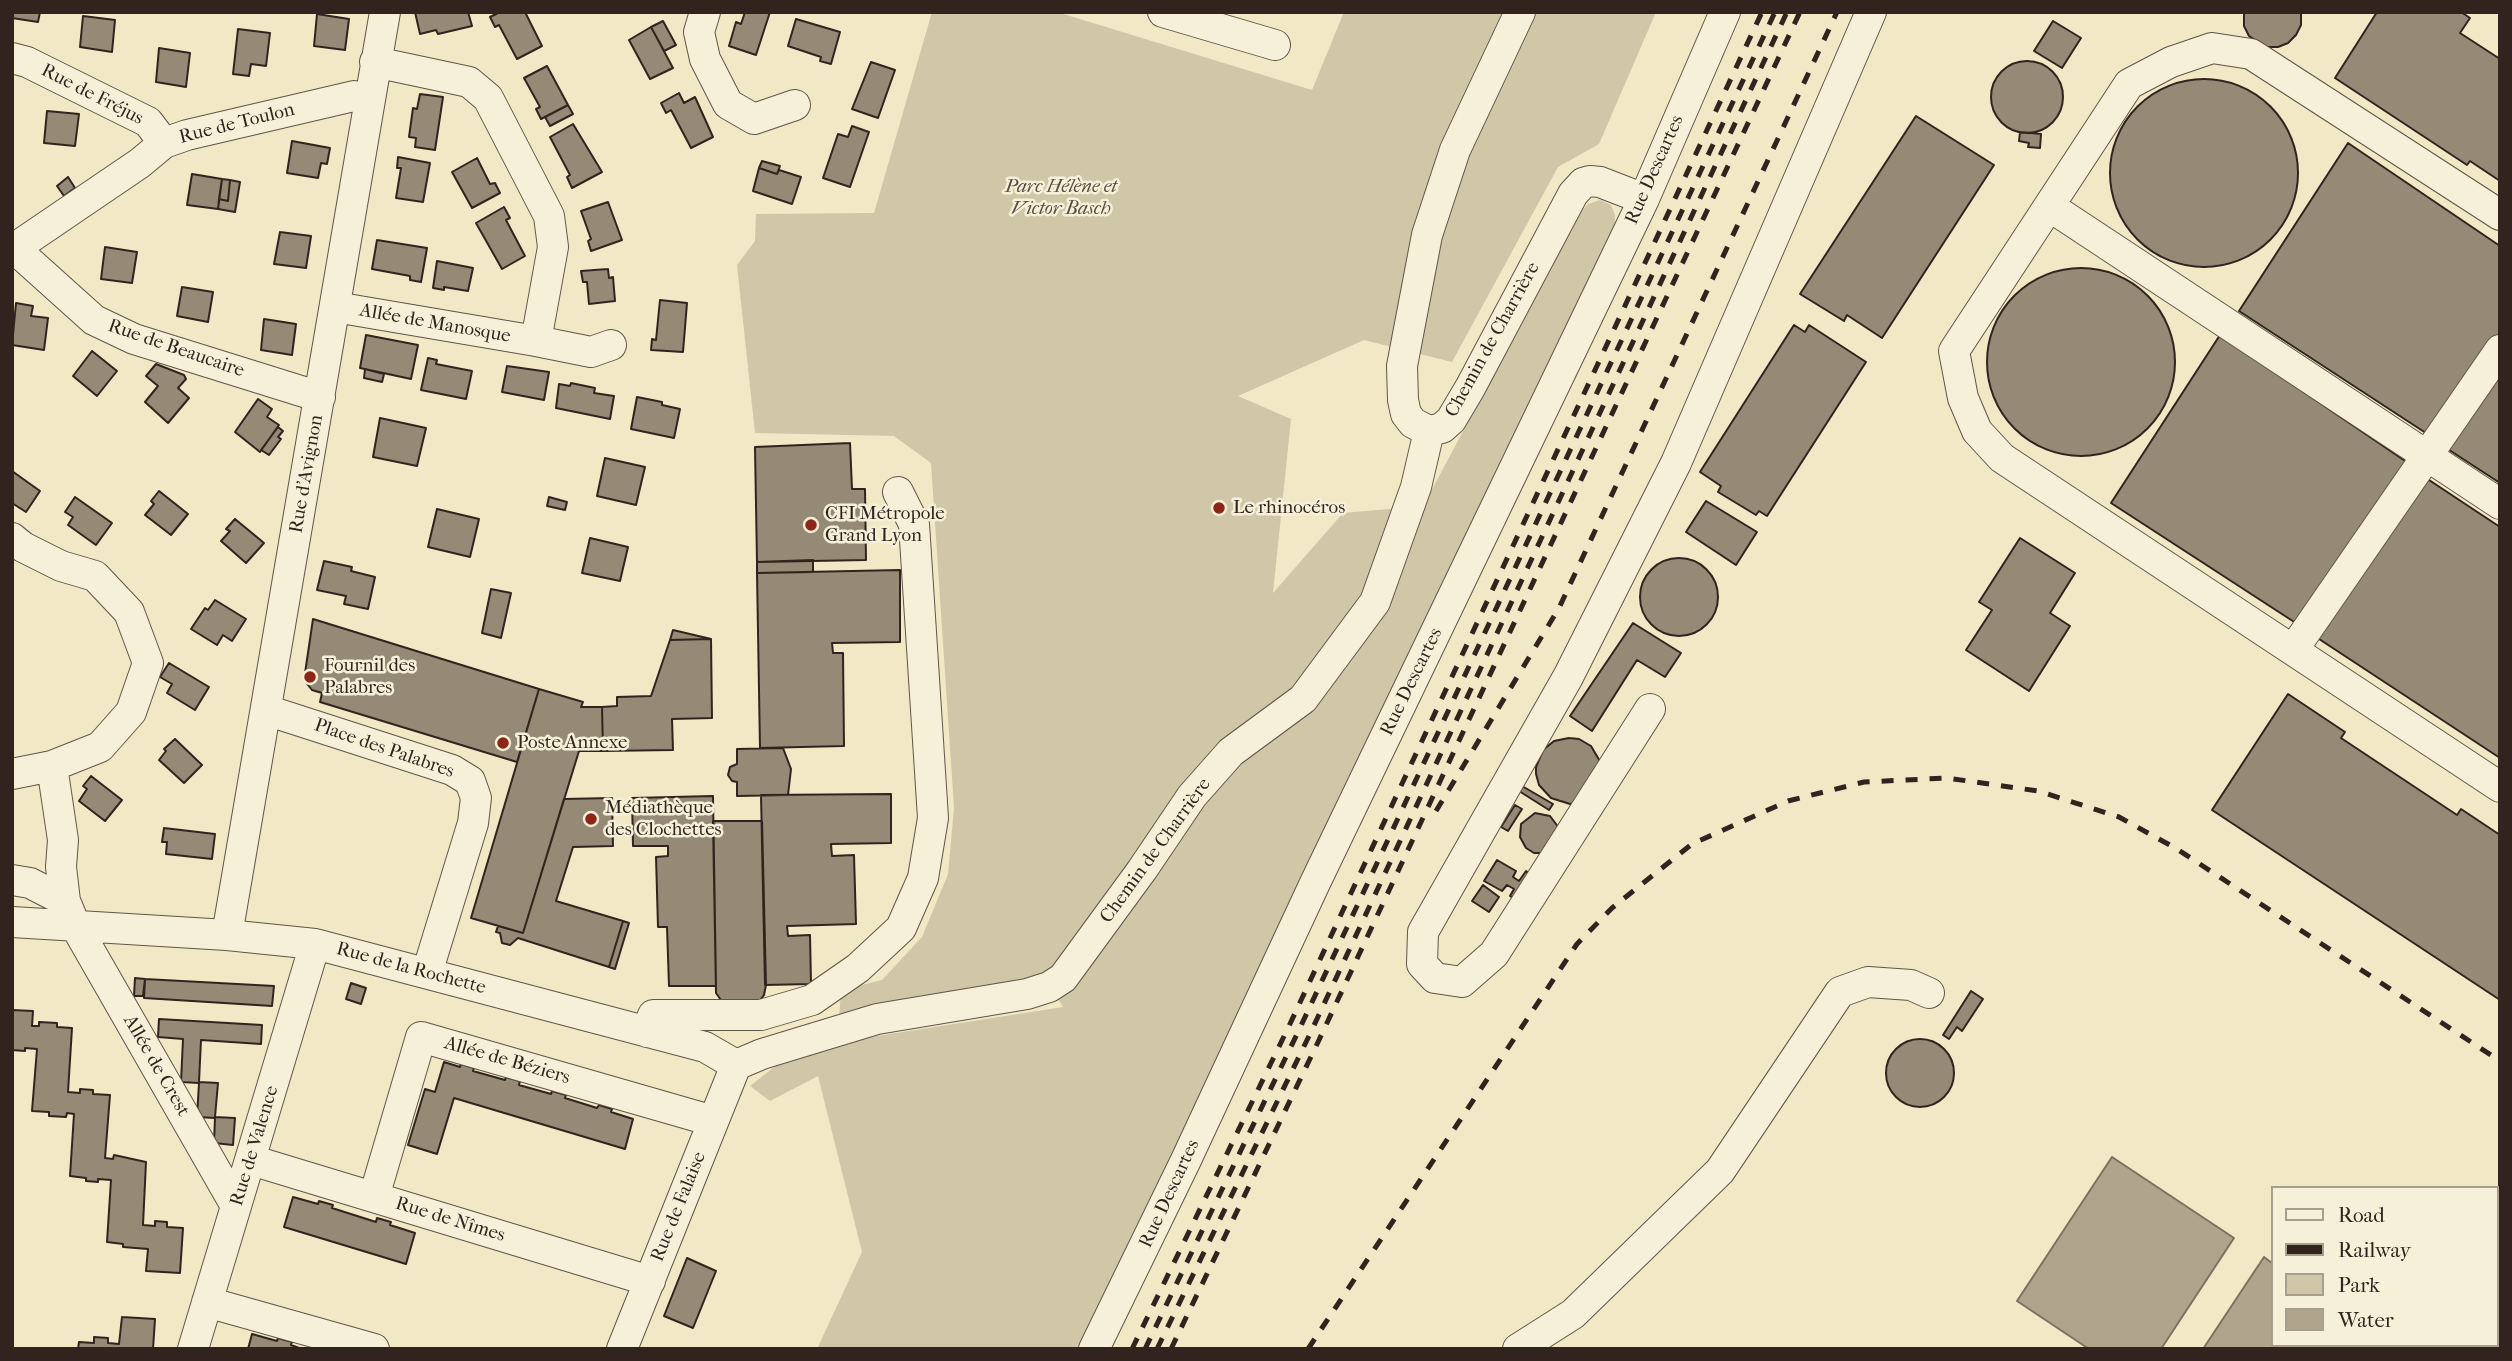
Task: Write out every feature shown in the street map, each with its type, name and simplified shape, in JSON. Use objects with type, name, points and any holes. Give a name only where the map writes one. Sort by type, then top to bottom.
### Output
[{"type":"street","name":"Rue d'Avignon","points":[[227,935],[385,12]]},
{"type":"street","points":[[705,12],[699,32],[705,59],[728,104],[754,119],[795,105]]},
{"type":"street","points":[[1163,12],[1275,46]]},
{"type":"street","points":[[1429,431],[1413,423],[1406,414],[1402,366],[1427,235],[1455,150],[1520,12]]},
{"type":"street","name":"Rue Descartes","points":[[1094,1349],[1181,1172],[1315,883],[1644,198],[1725,12]]},
{"type":"street","points":[[1650,709],[1494,954],[1462,982],[1435,978],[1422,964],[1423,932],[1568,677],[1676,463],[1871,12]]},
{"type":"street","points":[[2500,215],[2251,54],[2213,48],[2171,62],[2129,84],[1954,351],[1963,398],[1977,432],[2002,458],[2500,787]]},
{"type":"street","name":"Rue de Fréjus","points":[[12,58],[27,62],[148,122],[164,143]]},
{"type":"street","name":"Allée de Manosque","points":[[375,62],[469,82],[488,98],[549,216],[553,247],[536,341]]},
{"type":"street","name":"Rue de Toulon","points":[[14,249],[140,163],[164,143],[187,135],[354,96],[369,98]]},
{"type":"street","name":"Chemin de Charrière","points":[[736,1066],[762,1054],[877,1020],[1027,994],[1049,987],[1063,978],[1192,796],[1231,752],[1303,699],[1375,602],[1416,487],[1429,431],[1442,428],[1451,420],[1573,194],[1583,183],[1600,181],[1644,198]]},
{"type":"street","points":[[2049,206],[2500,504]]},
{"type":"street","name":"Rue de Beaucaire","points":[[14,249],[94,320],[134,339],[320,397]]},
{"type":"street","name":"Allée de Manosque","points":[[335,307],[591,352],[611,345]]},
{"type":"street","points":[[2293,650],[2500,350]]},
{"type":"street","points":[[647,1032],[653,1016],[761,1015],[812,1000],[858,968],[901,928],[923,878],[933,818],[914,524],[898,492]]},
{"type":"street","points":[[12,538],[23,547],[61,566],[95,576],[128,612],[148,663],[131,712],[100,747],[52,765],[12,774]]},
{"type":"street","name":"Place des Palabres","points":[[266,710],[453,770],[470,781],[475,798],[473,822],[427,973]]},
{"type":"street","points":[[52,765],[63,840],[61,867],[70,913]]},
{"type":"street","name":"Rue de la Rochette","points":[[12,880],[30,883],[70,913]]},
{"type":"street","name":"Rue de la Rochette","points":[[12,922],[70,913],[227,935],[315,944],[705,1047],[736,1066]]},
{"type":"street","name":"Allée de Crest","points":[[70,913],[236,1206]]},
{"type":"street","name":"Rue de Valence","points":[[193,1349],[315,944]]},
{"type":"street","points":[[1518,1349],[1573,1314],[1720,1171],[1840,992],[1868,982],[1911,985],[1929,993]]},
{"type":"street","name":"Allée de Béziers","points":[[374,1197],[421,1037],[713,1121]]},
{"type":"street","name":"Rue de Falaise","points":[[622,1349],[736,1066]]},
{"type":"street","name":"Rue de Nîmes","points":[[251,1160],[650,1281]]},
{"type":"street","points":[[208,1302],[374,1349]]},
{"type":"green space","name":"Parc Hélène et Victor Basch","points":[[932,12],[1057,12],[1312,90],[1344,12],[1656,12],[1599,144],[1558,167],[1452,362],[1364,340],[1238,396],[1291,419],[1273,593],[1343,513],[1423,506],[1579,215],[1588,204],[1600,200],[1611,205],[1615,215],[1615,234],[1085,1349],[817,1349],[862,1252],[818,1076],[770,1101],[750,1086],[792,1053],[838,1042],[1063,1007],[1044,975],[839,1018],[841,990],[882,980],[922,937],[948,874],[954,808],[931,463],[894,436],[755,433],[737,265],[755,241],[756,214],[874,213]]},
{"type":"water","points":[[2112,1157],[2234,1238],[2161,1349],[2089,1349],[2017,1301]]},
{"type":"water","points":[[2264,1257],[2270,1262],[2270,1347],[2301,1347],[2300,1349],[2203,1349]]},
{"type":"building","points":[[12,12],[40,12],[38,22],[12,18]]},
{"type":"building","points":[[415,12],[468,12],[472,26],[438,34],[436,30],[420,34]]},
{"type":"building","points":[[500,12],[525,12],[542,46],[517,59],[499,25],[495,27],[490,17]]},
{"type":"building","points":[[745,12],[770,12],[756,55],[729,46],[736,22],[741,24]]},
{"type":"building","points":[[2244,12],[2301,12],[2301,25],[2288,43],[2278,47],[2266,47],[2249,36],[2244,26]]},
{"type":"building","points":[[2377,12],[2461,12],[2470,18],[2460,33],[2500,59],[2500,181],[2470,161],[2467,165],[2335,78]]},
{"type":"building","points":[[317,14],[349,19],[345,50],[314,46]]},
{"type":"building","points":[[83,16],[115,20],[112,52],[80,47]]},
{"type":"building","points":[[796,19],[840,32],[831,64],[820,61],[821,57],[788,46]]},
{"type":"building","points":[[663,21],[676,45],[664,51],[651,27]]},
{"type":"building","points":[[2053,21],[2081,38],[2062,68],[2034,51]]},
{"type":"building","points":[[651,27],[673,68],[650,79],[629,40]]},
{"type":"building","points":[[238,29],[270,33],[266,66],[251,64],[249,76],[233,74]]},
{"type":"building","points":[[159,48],[190,53],[186,87],[156,82]]},
{"type":"building","points":[[2027,61],[2047,67],[2057,77],[2063,97],[2057,117],[2047,127],[2027,133],[2007,127],[1997,117],[1991,97],[1997,77],[2007,67]]},
{"type":"building","points":[[871,62],[895,70],[878,118],[852,109]]},
{"type":"building","points":[[547,66],[568,105],[541,119],[536,109],[540,107],[524,78]]},
{"type":"building","points":[[2204,79],[2222,80],[2240,86],[2271,106],[2291,137],[2297,155],[2297,191],[2291,209],[2271,240],[2240,260],[2222,266],[2204,267],[2186,266],[2168,260],[2137,240],[2117,209],[2111,191],[2110,173],[2111,155],[2117,137],[2137,106],[2168,86],[2186,80]]},
{"type":"building","points":[[679,93],[684,103],[695,97],[713,137],[691,148],[671,110],[666,113],[661,103]]},
{"type":"building","points":[[420,94],[443,97],[435,150],[415,147],[416,138],[409,137],[413,108],[417,109]]},
{"type":"building","points":[[568,105],[573,114],[550,126],[545,117]]},
{"type":"building","points":[[47,111],[79,114],[75,146],[44,143]]},
{"type":"building","points":[[1916,116],[1994,165],[1882,338],[1847,315],[1844,321],[1800,294]]},
{"type":"building","points":[[573,124],[602,172],[572,188],[567,177],[570,175],[550,137]]},
{"type":"building","points":[[852,126],[869,132],[850,187],[823,178],[838,134],[848,137]]},
{"type":"building","points":[[2020,132],[2041,134],[2040,148],[2028,147],[2029,143],[2019,141]]},
{"type":"building","points":[[292,141],[330,148],[327,164],[321,163],[318,178],[287,173]]},
{"type":"building","points":[[2348,143],[2500,246],[2500,336],[2432,437],[2239,311]]},
{"type":"building","points":[[398,157],[430,163],[423,202],[396,198],[401,168],[397,168]]},
{"type":"building","points":[[477,158],[490,184],[495,183],[500,193],[472,208],[452,172]]},
{"type":"building","points":[[762,161],[780,166],[777,174],[759,168]]},
{"type":"building","points":[[759,168],[777,174],[779,170],[801,177],[792,204],[753,191]]},
{"type":"building","points":[[192,174],[222,179],[218,209],[187,205]]},
{"type":"building","points":[[68,177],[75,188],[64,196],[57,186]]},
{"type":"building","points":[[222,179],[230,180],[228,201],[219,199]]},
{"type":"building","points":[[230,180],[240,182],[235,212],[218,209],[219,199],[228,201]]},
{"type":"building","points":[[608,202],[622,240],[591,251],[588,241],[591,239],[581,211]]},
{"type":"building","points":[[504,207],[510,218],[506,220],[525,256],[502,269],[476,223]]},
{"type":"building","points":[[280,232],[311,236],[306,268],[274,264]]},
{"type":"building","points":[[377,240],[427,248],[421,282],[410,280],[410,276],[372,269]]},
{"type":"building","points":[[105,247],[137,252],[132,283],[101,279]]},
{"type":"building","points":[[437,261],[473,268],[468,291],[433,288]]},
{"type":"building","points":[[2081,268],[2099,269],[2117,275],[2148,295],[2168,326],[2174,344],[2174,380],[2168,398],[2148,429],[2117,449],[2099,455],[2081,456],[2063,455],[2045,449],[2014,429],[1994,398],[1988,380],[1987,362],[1988,344],[1994,326],[2014,295],[2045,275],[2063,269]]},
{"type":"building","points":[[608,269],[609,278],[613,277],[615,301],[589,304],[587,282],[583,282],[581,271]]},
{"type":"building","points":[[182,287],[213,292],[208,322],[177,316]]},
{"type":"building","points":[[660,300],[687,303],[683,352],[651,350],[652,339],[656,340]]},
{"type":"building","points":[[16,303],[33,306],[31,316],[48,318],[44,350],[12,345]]},
{"type":"building","points":[[264,319],[296,324],[292,355],[261,350]]},
{"type":"building","points":[[1794,325],[1805,332],[1809,325],[1866,362],[1767,516],[1759,511],[1756,515],[1718,492],[1721,486],[1700,472]]},
{"type":"building","points":[[366,335],[418,345],[411,379],[360,368]]},
{"type":"building","points":[[2220,335],[2414,467],[2305,629],[2111,503]]},
{"type":"building","points":[[92,351],[117,371],[97,396],[73,376]]},
{"type":"building","points":[[428,358],[437,360],[436,364],[472,371],[466,399],[421,390]]},
{"type":"building","points":[[2500,360],[2500,483],[2443,446]]},
{"type":"building","points":[[156,364],[184,375],[186,379],[178,388],[189,398],[168,423],[145,402],[158,386],[146,376]]},
{"type":"building","points":[[507,366],[549,372],[544,400],[502,392]]},
{"type":"building","points":[[365,369],[384,374],[382,382],[364,378]]},
{"type":"building","points":[[571,383],[595,388],[594,393],[614,396],[610,419],[556,408],[559,384],[570,386]]},
{"type":"building","points":[[637,397],[680,409],[674,438],[631,429]]},
{"type":"building","points":[[258,399],[272,409],[267,417],[279,425],[260,452],[235,432]]},
{"type":"building","points":[[380,418],[426,428],[417,466],[373,457]]},
{"type":"building","points":[[278,427],[283,431],[278,437],[281,439],[269,455],[261,450]]},
{"type":"building","name":"CFI Métropole Grand Lyon","points":[[850,443],[852,489],[865,489],[866,560],[757,562],[755,447]]},
{"type":"building","points":[[605,458],[645,467],[636,505],[597,496]]},
{"type":"building","points":[[12,471],[40,491],[26,512],[12,503]]},
{"type":"building","points":[[2423,476],[2500,527],[2500,758],[2316,637]]},
{"type":"building","points":[[159,491],[188,514],[171,535],[145,515],[154,504],[151,501]]},
{"type":"building","points":[[75,497],[112,523],[96,545],[68,525],[73,517],[65,512]]},
{"type":"building","points":[[549,497],[567,502],[565,510],[547,506]]},
{"type":"building","points":[[1706,501],[1757,532],[1736,565],[1686,532]]},
{"type":"building","points":[[437,509],[479,519],[470,557],[428,547]]},
{"type":"building","points":[[235,519],[264,543],[246,563],[221,541],[230,531],[226,529]]},
{"type":"building","points":[[590,538],[628,547],[620,581],[582,573]]},
{"type":"building","points":[[2020,538],[2075,573],[2050,613],[2070,626],[2029,691],[1966,650],[1992,610],[1979,602]]},
{"type":"building","points":[[1679,558],[1694,561],[1707,569],[1715,582],[1718,597],[1715,612],[1707,625],[1694,633],[1679,636],[1664,633],[1651,625],[1643,612],[1640,597],[1643,582],[1651,569],[1664,561]]},
{"type":"building","points":[[813,560],[813,572],[757,573],[757,562]]},
{"type":"building","points":[[324,561],[352,567],[351,571],[375,577],[368,609],[344,604],[346,596],[317,590]]},
{"type":"building","points":[[900,570],[900,642],[832,643],[833,653],[843,653],[844,746],[760,748],[757,573]]},
{"type":"building","points":[[491,589],[511,593],[501,638],[482,633]]},
{"type":"building","points":[[215,600],[246,619],[232,641],[223,635],[217,645],[191,629],[205,608],[208,610]]},
{"type":"building","points":[[313,619],[539,689],[517,762],[320,702],[322,693],[312,690],[304,680]]},
{"type":"building","points":[[1633,623],[1681,653],[1665,677],[1637,660],[1592,731],[1570,716]]},
{"type":"building","points":[[673,630],[711,639],[670,640]]},
{"type":"building","points":[[711,639],[712,718],[672,719],[673,750],[603,751],[602,707],[617,706],[617,697],[651,696],[670,640]]},
{"type":"building","points":[[169,663],[209,687],[195,710],[167,693],[172,684],[160,677]]},
{"type":"building","points":[[539,689],[583,702],[581,707],[602,707],[603,751],[579,751],[523,933],[471,918]]},
{"type":"building","points":[[2288,694],[2345,732],[2341,738],[2457,815],[2461,809],[2500,835],[2500,1000],[2212,810]]},
{"type":"building","points":[[175,739],[202,765],[184,783],[159,760],[166,751],[164,749]]},
{"type":"building","points":[[1579,739],[1591,746],[1601,763],[1577,803],[1570,804],[1551,798],[1539,785],[1536,774],[1543,750],[1554,741]]},
{"type":"building","points":[[783,748],[791,769],[788,795],[737,796],[737,782],[732,781],[728,775],[730,767],[737,764],[737,749]]},
{"type":"building","points":[[91,776],[122,800],[105,821],[79,801],[87,789],[83,786]]},
{"type":"building","points":[[1522,786],[1553,804],[1549,810],[1519,791]]},
{"type":"building","points":[[891,794],[891,843],[831,844],[832,856],[854,855],[856,924],[787,926],[788,936],[810,935],[811,984],[765,985],[761,795]]},
{"type":"building","points":[[713,796],[716,986],[669,986],[667,927],[658,927],[656,857],[668,856],[668,846],[633,846],[632,798]]},
{"type":"building","points":[[612,798],[613,846],[573,847],[556,901],[623,921],[609,967],[518,938],[510,945],[502,943],[500,933],[496,932],[498,926],[523,933],[564,799]]},
{"type":"building","points":[[1515,805],[1522,809],[1508,831],[1501,827]]},
{"type":"building","points":[[1535,813],[1550,816],[1559,828],[1542,853],[1534,853],[1526,848],[1520,837],[1521,824]]},
{"type":"building","points":[[713,821],[762,821],[766,985],[759,1002],[723,1003],[716,993]]},
{"type":"building","points":[[164,828],[215,834],[212,859],[166,854],[167,842],[162,842]]},
{"type":"building","points":[[1497,860],[1516,871],[1513,877],[1519,881],[1526,871],[1536,877],[1521,903],[1510,896],[1514,889],[1507,885],[1502,891],[1484,881]]},
{"type":"building","points":[[1483,885],[1499,897],[1489,912],[1472,901]]},
{"type":"building","points":[[623,921],[629,923],[615,969],[609,967]]},
{"type":"building","points":[[135,978],[145,979],[143,996],[134,996]]},
{"type":"building","points":[[145,979],[274,986],[272,1006],[144,998]]},
{"type":"building","points":[[351,983],[366,988],[361,1004],[346,999]]},
{"type":"building","points":[[1971,991],[1983,999],[1962,1031],[1957,1027],[1949,1039],[1943,1035]]},
{"type":"building","points":[[12,1010],[33,1011],[32,1026],[39,1026],[39,1022],[57,1023],[57,1027],[72,1028],[68,1092],[80,1093],[80,1089],[93,1090],[93,1094],[110,1095],[105,1158],[113,1159],[114,1155],[146,1162],[143,1225],[155,1226],[155,1221],[167,1222],[167,1227],[183,1228],[180,1273],[146,1271],[148,1249],[123,1247],[123,1244],[107,1242],[111,1180],[86,1181],[86,1178],[70,1176],[74,1114],[67,1113],[66,1117],[49,1116],[49,1112],[32,1111],[37,1049],[12,1050]]},
{"type":"building","points":[[159,1019],[262,1025],[261,1044],[201,1040],[199,1082],[218,1083],[215,1117],[235,1118],[233,1145],[214,1143],[215,1118],[197,1117],[199,1083],[181,1082],[183,1039],[158,1037]]},
{"type":"building","points":[[1920,1039],[1933,1042],[1944,1049],[1951,1060],[1954,1073],[1951,1086],[1944,1097],[1933,1104],[1920,1107],[1907,1104],[1896,1097],[1889,1086],[1886,1073],[1889,1060],[1896,1049],[1907,1042]]},
{"type":"building","points":[[444,1062],[460,1067],[461,1064],[474,1068],[473,1071],[505,1080],[506,1077],[520,1081],[519,1085],[551,1094],[552,1091],[566,1095],[565,1098],[597,1108],[599,1105],[612,1109],[611,1112],[633,1119],[625,1149],[454,1098],[437,1154],[408,1145],[425,1089],[435,1092]]},
{"type":"building","points":[[293,1197],[333,1205],[332,1208],[376,1222],[377,1218],[391,1222],[390,1225],[415,1233],[406,1264],[284,1227]]},
{"type":"building","points":[[687,1258],[716,1271],[693,1328],[664,1316]]},
{"type":"building","points":[[122,1317],[155,1319],[153,1349],[78,1349],[79,1342],[94,1343],[94,1337],[108,1338],[108,1343],[119,1344]]},
{"type":"building","points":[[252,1334],[292,1342],[291,1345],[302,1349],[248,1349]]},
{"type":"railway","points":[[1132,1349],[1289,1026],[1762,12]]},
{"type":"railway","points":[[1145,1349],[1299,1030],[1775,12]]},
{"type":"railway","points":[[1157,1349],[1309,1036],[1787,12]]},
{"type":"railway","points":[[1171,1349],[1319,1040],[1800,12]]},
{"type":"railway","points":[[1436,811],[1559,608],[1837,12]]},
{"type":"railway","points":[[1308,1349],[1577,944],[1612,908],[1692,844],[1788,801],[1864,782],[1947,778],[2038,791],[2119,817],[2177,849],[2500,1061]]},
{"type":"place","name":"Le rhinocéros","points":[[1219,508]]},
{"type":"place","name":"CFI Métropole Grand Lyon","points":[[811,525]]},
{"type":"place","name":"Fournil des Palabres","points":[[310,677]]},
{"type":"place","name":"Poste Annexe","points":[[503,743]]},
{"type":"place","name":"Médiathèque des Clochettes","points":[[591,819]]}]
